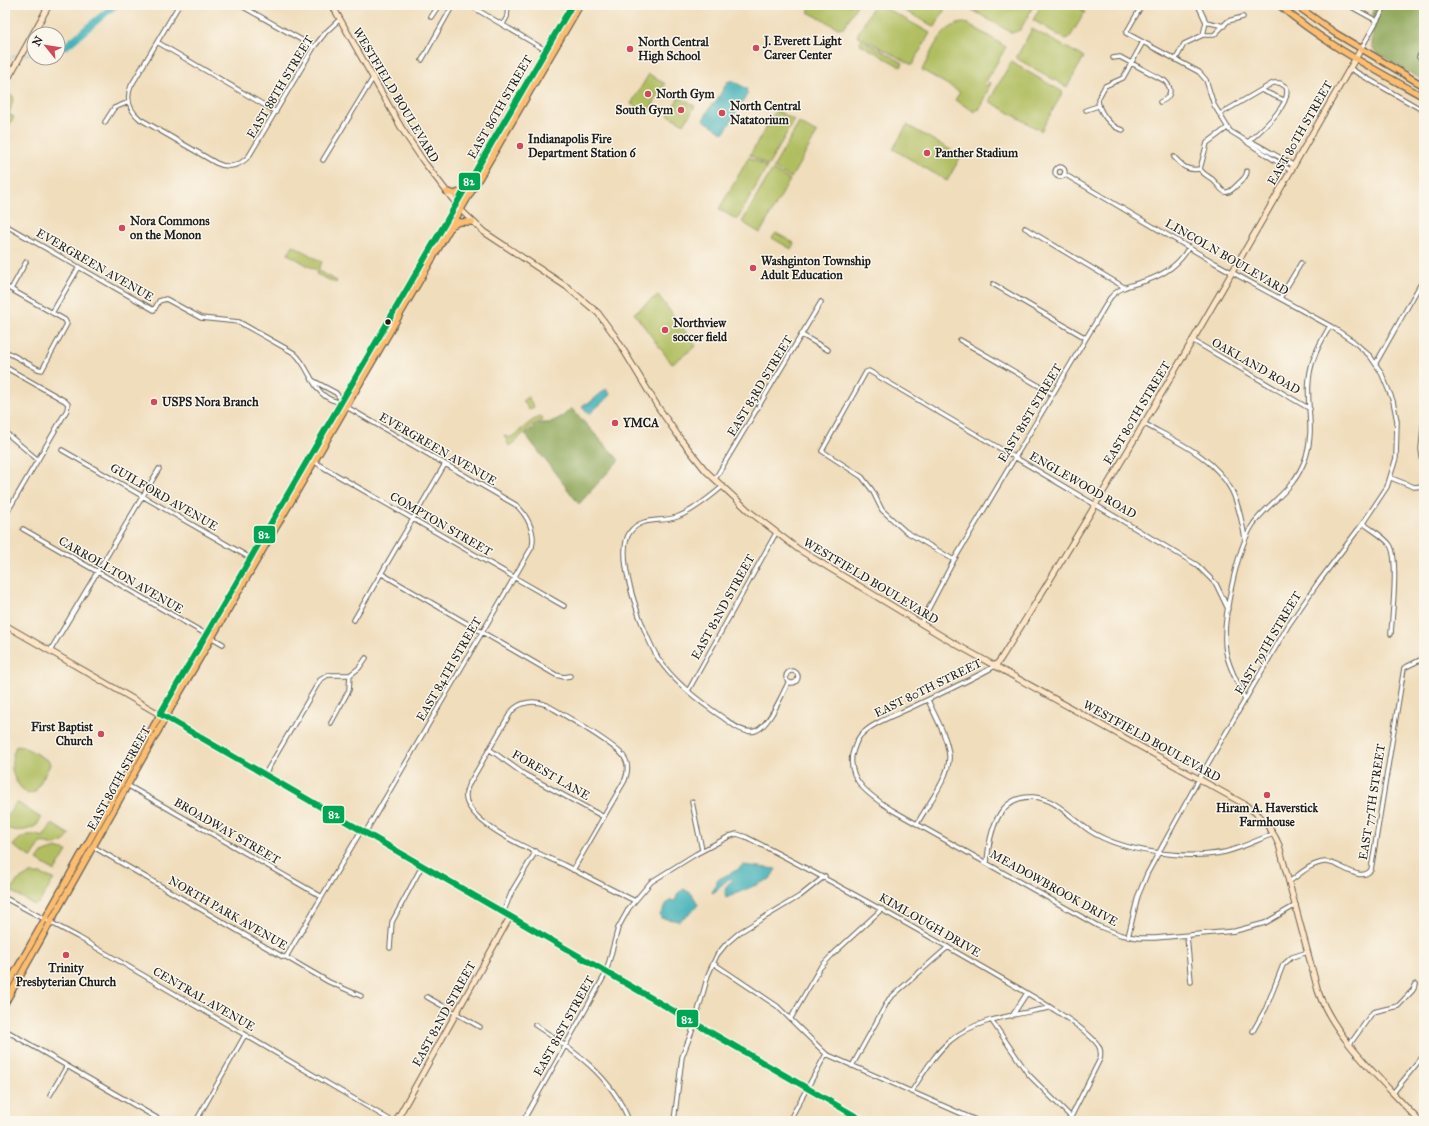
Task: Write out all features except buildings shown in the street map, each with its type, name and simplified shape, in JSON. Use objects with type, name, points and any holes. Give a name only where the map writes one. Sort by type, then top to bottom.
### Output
[{"type":"main road","name":"EAST 86TH STREET","points":[[5,990],[88,843],[166,718],[251,559],[572,5]]},
{"type":"main road","name":"EAST 86TH STREET","points":[[5,1003],[94,846],[160,714],[257,561],[580,5]]},
{"type":"main road","points":[[1279,5],[1310,31],[1424,97]]},
{"type":"main road","points":[[1296,5],[1361,49],[1424,86]]},
{"type":"main road","points":[[447,192],[455,194],[464,190]]},
{"type":"main road","points":[[451,226],[459,222],[472,222]]},
{"type":"street","points":[[5,84],[49,5]]},
{"type":"street","points":[[106,122],[114,108],[129,102],[131,86],[179,5]]},
{"type":"street","points":[[240,5],[314,47]]},
{"type":"street","name":"WESTFIELD BOULEVARD","points":[[332,5],[409,140],[456,204],[472,222],[484,232],[567,287],[598,313],[624,350],[674,432],[722,487],[750,512],[803,552],[921,623],[995,666],[1200,779],[1250,808],[1263,820],[1279,845],[1325,1009],[1334,1026],[1418,1121]]},
{"type":"street","points":[[431,18],[439,5]]},
{"type":"street","points":[[422,60],[453,5]]},
{"type":"street","points":[[469,5],[552,53]]},
{"type":"street","points":[[503,24],[507,17],[508,5]]},
{"type":"street","points":[[1142,5],[1126,33],[1196,70],[1203,76],[1208,85],[1214,105],[1227,128],[1233,134],[1248,142],[1253,148],[1291,167]]},
{"type":"street","points":[[1198,5],[1206,22],[1203,35]]},
{"type":"street","points":[[1348,5],[1377,21]]},
{"type":"street","name":"EAST 80TH STREET","points":[[851,769],[855,746],[862,734],[884,720],[961,685],[995,666],[1000,660],[1025,621],[1192,340],[1386,5]]},
{"type":"street","points":[[1176,59],[1182,46],[1203,35],[1214,36],[1228,22],[1243,16]]},
{"type":"street","name":"EAST 88TH STREET","points":[[129,102],[132,111],[140,119],[221,165],[231,166],[240,164],[254,149],[314,47],[326,32],[340,19]]},
{"type":"street","points":[[1206,22],[1224,26]]},
{"type":"street","points":[[157,42],[276,112]]},
{"type":"street","points":[[1123,130],[1114,126],[1098,106],[1098,99],[1102,89],[1107,84],[1123,78],[1142,42]]},
{"type":"street","points":[[1420,57],[1424,49]]},
{"type":"street","points":[[1113,58],[1119,57],[1167,83],[1170,89],[1169,96],[1160,102]]},
{"type":"street","points":[[1349,68],[1424,111]]},
{"type":"street","points":[[324,160],[373,78]]},
{"type":"street","points":[[1220,114],[1263,91],[1276,82],[1284,85],[1287,91],[1284,100],[1274,117],[1248,142]]},
{"type":"street","points":[[1263,91],[1284,100]]},
{"type":"street","points":[[1086,110],[1098,106]]},
{"type":"street","points":[[1200,169],[1203,163],[1207,144],[1227,128]]},
{"type":"street","points":[[1174,157],[1185,169],[1200,169],[1213,180],[1222,191],[1227,193],[1231,192],[1247,175],[1248,171]]},
{"type":"street","name":"LINCOLN BOULEVARD","points":[[1064,174],[1232,272],[1330,326],[1356,344],[1376,363]]},
{"type":"street","name":"EVERGREEN AVENUE","points":[[5,225],[154,310],[159,301],[166,299],[201,318],[239,322],[294,353],[302,360],[318,391],[336,402],[342,402]]},
{"type":"street","points":[[1025,228],[1124,287]]},
{"type":"street","name":"EAST 81ST STREET","points":[[921,623],[954,560],[1110,298],[1124,287],[1165,272],[1177,263],[1189,247]]},
{"type":"street","points":[[11,289],[26,262]]},
{"type":"street","points":[[1280,298],[1301,263]]},
{"type":"street","points":[[52,313],[79,267]]},
{"type":"street","points":[[1376,363],[1424,278]]},
{"type":"street","points":[[993,284],[1086,338]]},
{"type":"street","points":[[5,286],[67,323],[67,326],[42,370],[38,370],[5,351]]},
{"type":"street","name":"EAST 83RD STREET","points":[[715,479],[821,302]]},
{"type":"street","points":[[1245,700],[1226,653],[1228,610],[1245,539],[1255,522],[1284,495],[1299,473],[1309,442],[1311,428],[1308,386],[1311,366],[1317,348],[1330,326]]},
{"type":"street","points":[[802,335],[828,350]]},
{"type":"street","points":[[960,340],[1053,394]]},
{"type":"street","name":"OAKLAND ROAD","points":[[1192,340],[1310,409]]},
{"type":"street","name":"EAST 79TH STREET","points":[[1128,937],[1138,896],[1158,854],[1245,700],[1301,607],[1363,524],[1391,478],[1397,452],[1397,420],[1388,386],[1376,363]]},
{"type":"street","points":[[5,367],[65,401],[68,405],[67,410],[6,511],[5,516]]},
{"type":"street","name":"ENGLEWOOD ROAD","points":[[954,560],[905,531],[882,510],[872,490],[862,477],[822,451],[862,377],[869,371],[1201,568],[1216,584],[1228,610]]},
{"type":"street","name":"EVERGREEN AVENUE","points":[[312,380],[341,397],[342,402],[347,407],[516,505],[524,512]]},
{"type":"street","points":[[1424,419],[1421,455],[1424,470]]},
{"type":"street","points":[[1143,423],[1198,454],[1218,470],[1233,494],[1245,539]]},
{"type":"street","points":[[5,432],[38,460]]},
{"type":"street","name":"GUILFORD AVENUE","points":[[62,450],[251,559],[257,561]]},
{"type":"street","name":"COMPTON STREET","points":[[310,458],[413,520],[564,606]]},
{"type":"street","points":[[354,620],[445,464]]},
{"type":"street","points":[[50,651],[158,469]]},
{"type":"street","points":[[1391,478],[1414,487],[1424,486]]},
{"type":"street","points":[[722,487],[681,515],[671,518],[641,522],[630,532],[625,543],[628,580],[641,619],[658,658],[688,691],[716,714],[742,730],[755,731],[766,724],[788,682]]},
{"type":"street","name":"EAST 84TH STREET","points":[[286,957],[483,633],[532,547],[534,540],[524,512]]},
{"type":"street","points":[[1363,524],[1387,542],[1392,551],[1394,580],[1391,634]]},
{"type":"street","name":"CARROLLTON AVENUE","points":[[23,530],[222,644]]},
{"type":"street","name":"EAST 82ND STREET","points":[[688,691],[776,533]]},
{"type":"street","points":[[382,574],[556,675],[563,677],[570,676]]},
{"type":"street","points":[[5,625],[864,1121]]},
{"type":"street","points":[[265,774],[320,680],[328,675],[350,676],[359,668],[366,658]]},
{"type":"street","name":"EAST 77TH STREET","points":[[1289,882],[1308,868],[1320,862],[1337,864],[1360,875],[1366,874],[1371,870],[1404,668],[1424,658]]},
{"type":"street","points":[[331,723],[350,690],[350,676]]},
{"type":"street","points":[[916,824],[945,775],[949,763],[947,747],[928,700]]},
{"type":"street","points":[[573,870],[625,780],[628,766],[625,757],[619,750],[551,708],[537,702],[525,703],[517,706],[511,712],[468,786],[466,798],[470,809],[488,825],[536,852],[635,901]]},
{"type":"street","name":"FOREST LANE","points":[[489,749],[524,774],[604,817]]},
{"type":"street","name":"MEADOWBROOK DRIVE","points":[[851,769],[855,779],[889,808],[1101,927],[1128,937],[1154,938],[1187,936],[1250,928],[1270,920],[1296,905]]},
{"type":"street","name":"BROADWAY STREET","points":[[125,784],[322,897]]},
{"type":"street","points":[[987,863],[990,833],[1000,814],[1015,800],[1029,797],[1041,798],[1051,802],[1101,837],[1158,854],[1211,854],[1223,852],[1242,847],[1273,834]]},
{"type":"street","points":[[692,802],[702,850]]},
{"type":"street","name":"EAST 81ST STREET","points":[[523,1121],[606,973],[620,923],[635,901],[654,880],[702,850],[730,836],[738,834]]},
{"type":"street","name":"KIMLOUGH DRIVE","points":[[738,834],[825,876],[1027,993],[1098,1044],[1100,1050],[1100,1062],[1070,1119]]},
{"type":"street","name":"NORTH PARK AVENUE","points":[[88,843],[283,957],[286,957],[329,982],[361,996]]},
{"type":"street","points":[[503,913],[512,891],[536,852]]},
{"type":"street","points":[[390,948],[391,928],[394,917],[422,866]]},
{"type":"street","points":[[674,1121],[680,1064],[712,963],[726,944],[740,932],[800,896],[825,876]]},
{"type":"street","name":"CENTRAL AVENUE","points":[[5,898],[45,918],[392,1121]]},
{"type":"street","points":[[791,1018],[820,968],[882,909]]},
{"type":"street","name":"EAST 82ND STREET","points":[[396,1121],[510,917]]},
{"type":"street","points":[[1187,936],[1191,982]]},
{"type":"street","points":[[852,1066],[889,999],[948,947]]},
{"type":"street","points":[[1253,1031],[1266,1008],[1283,965],[1292,957],[1308,952]]},
{"type":"street","points":[[712,963],[772,1002],[791,1018],[816,1046],[826,1054],[978,1121]]},
{"type":"street","points":[[1350,1044],[1373,1012],[1398,1006],[1416,984]]},
{"type":"street","points":[[1012,1016],[1027,993]]},
{"type":"street","points":[[427,997],[480,1027]]},
{"type":"street","points":[[910,1092],[939,1052],[951,1040],[973,1026],[1049,1008]]},
{"type":"street","points":[[992,1021],[1028,1074],[1070,1119]]},
{"type":"street","points":[[535,1025],[565,1045],[589,1064],[607,1083],[620,1101],[629,1121]]},
{"type":"street","points":[[5,1030],[162,1121]]},
{"type":"street","points":[[196,1121],[245,1035]]},
{"type":"street","points":[[789,1121],[826,1054]]},
{"type":"street","points":[[1393,1093],[1424,1055]]},
{"type":"street","points":[[50,1095],[67,1066]]},
{"type":"green space","points":[[811,5],[857,5],[844,27],[838,28],[808,12]]},
{"type":"green space","points":[[874,5],[880,5],[930,33],[912,65],[857,35]]},
{"type":"green space","points":[[894,5],[947,5],[935,27]]},
{"type":"green space","points":[[964,5],[1034,5],[1020,30],[1012,33]]},
{"type":"green space","points":[[1041,5],[1074,5],[1085,12],[1070,37],[1065,39],[1033,20]]},
{"type":"green space","points":[[1375,5],[1424,5],[1424,81],[1376,52],[1372,47],[1373,8]]},
{"type":"green space","points":[[963,23],[969,24],[1006,47],[984,85],[987,86],[989,82],[991,83],[979,110],[977,109],[975,112],[955,100],[960,92],[922,70],[933,48],[943,34],[955,25]]},
{"type":"green space","points":[[1032,29],[1084,57],[1067,87],[1016,58]]},
{"type":"green space","points":[[861,39],[903,63],[901,67],[860,44]]},
{"type":"green space","points":[[1011,62],[1063,92],[1041,131],[989,101]]},
{"type":"green space","name":"North Gym","points":[[649,74],[665,84],[648,113],[631,104]]},
{"type":"green space","points":[[8,94],[14,97],[9,114],[14,117],[5,131],[5,100]]},
{"type":"green space","name":"South Gym","points":[[679,97],[695,106],[684,124],[668,115]]},
{"type":"green space","points":[[776,110],[794,120],[768,166],[750,155]]},
{"type":"green space","points":[[799,123],[817,133],[791,178],[773,168]]},
{"type":"green space","name":"Panther Stadium","points":[[907,125],[961,156],[947,181],[893,149]]},
{"type":"green space","points":[[749,157],[767,167],[737,220],[719,209]]},
{"type":"green space","points":[[772,170],[790,180],[760,233],[742,222]]},
{"type":"green space","points":[[776,233],[794,243],[791,249],[772,238]]},
{"type":"green space","points":[[293,245],[322,262],[318,270],[337,281],[336,283],[316,274],[317,271],[288,254]]},
{"type":"green space","name":"Northview soccer field","points":[[658,295],[696,346],[672,364],[634,313]]},
{"type":"green space","points":[[528,397],[534,407],[529,410],[523,400]]},
{"type":"green space","points":[[571,408],[619,460],[579,504],[525,434],[539,423],[549,423],[563,416]]},
{"type":"green space","points":[[541,416],[543,420],[529,428],[509,446],[504,435],[509,438]]},
{"type":"green space","points":[[16,746],[24,747],[49,761],[50,765],[35,792],[28,794],[22,789],[15,778],[12,760]]},
{"type":"green space","points":[[18,803],[41,818],[37,825],[29,829],[17,831],[5,827],[5,819],[15,804]]},
{"type":"green space","points":[[52,824],[70,835],[64,841],[53,845],[41,842],[31,857],[13,846],[19,839],[26,836],[34,835],[43,837]]},
{"type":"green space","points":[[56,848],[67,851],[55,871],[37,860],[42,853]]},
{"type":"green space","points":[[29,874],[40,874],[54,879],[39,903],[34,905],[11,891],[17,881]]},
{"type":"water","name":"North Central Natatorium","points":[[731,80],[747,89],[746,91],[748,93],[724,133],[703,120],[728,81],[730,82]]},
{"type":"water","points":[[606,389],[611,395],[589,414],[582,406],[586,403],[588,404]]},
{"type":"water","points":[[743,865],[776,869],[770,879],[726,898],[726,888],[733,880],[731,878],[712,893],[717,880],[737,870]]},
{"type":"water","points":[[684,889],[692,894],[698,904],[695,909],[679,921],[661,918],[660,915],[667,903],[671,900],[675,901],[678,893]]},
{"type":"waterway","points":[[66,46],[115,5]]},
{"type":"waterway","points":[[5,64],[13,56],[19,56]]},
{"type":"transit line","name":"82","points":[[572,5],[160,714],[864,1121]]},
{"type":"place","name":"J. Everett Light Career Center","points":[[756,48]]},
{"type":"place","name":"North Central High School","points":[[630,49]]},
{"type":"place","name":"North Gym","points":[[648,94]]},
{"type":"place","name":"South Gym","points":[[681,110]]},
{"type":"place","name":"North Central Natatorium","points":[[722,113]]},
{"type":"place","name":"Indianapolis Fire Department Station 6","points":[[520,146]]},
{"type":"place","name":"Panther Stadium","points":[[927,153]]},
{"type":"place","name":"Nora Commons on the Monon","points":[[122,228]]},
{"type":"place","name":"Washginton Township Adult Education","points":[[753,268]]},
{"type":"place","name":"Northview soccer field","points":[[665,330]]},
{"type":"place","name":"USPS Nora Branch","points":[[154,402]]},
{"type":"place","name":"YMCA","points":[[615,423]]},
{"type":"place","name":"First Baptist Church","points":[[101,734]]},
{"type":"place","name":"Hiram A. Haverstick Farmhouse","points":[[1267,795]]},
{"type":"place","name":"Trinity Presbyterian Church","points":[[66,955]]}]
